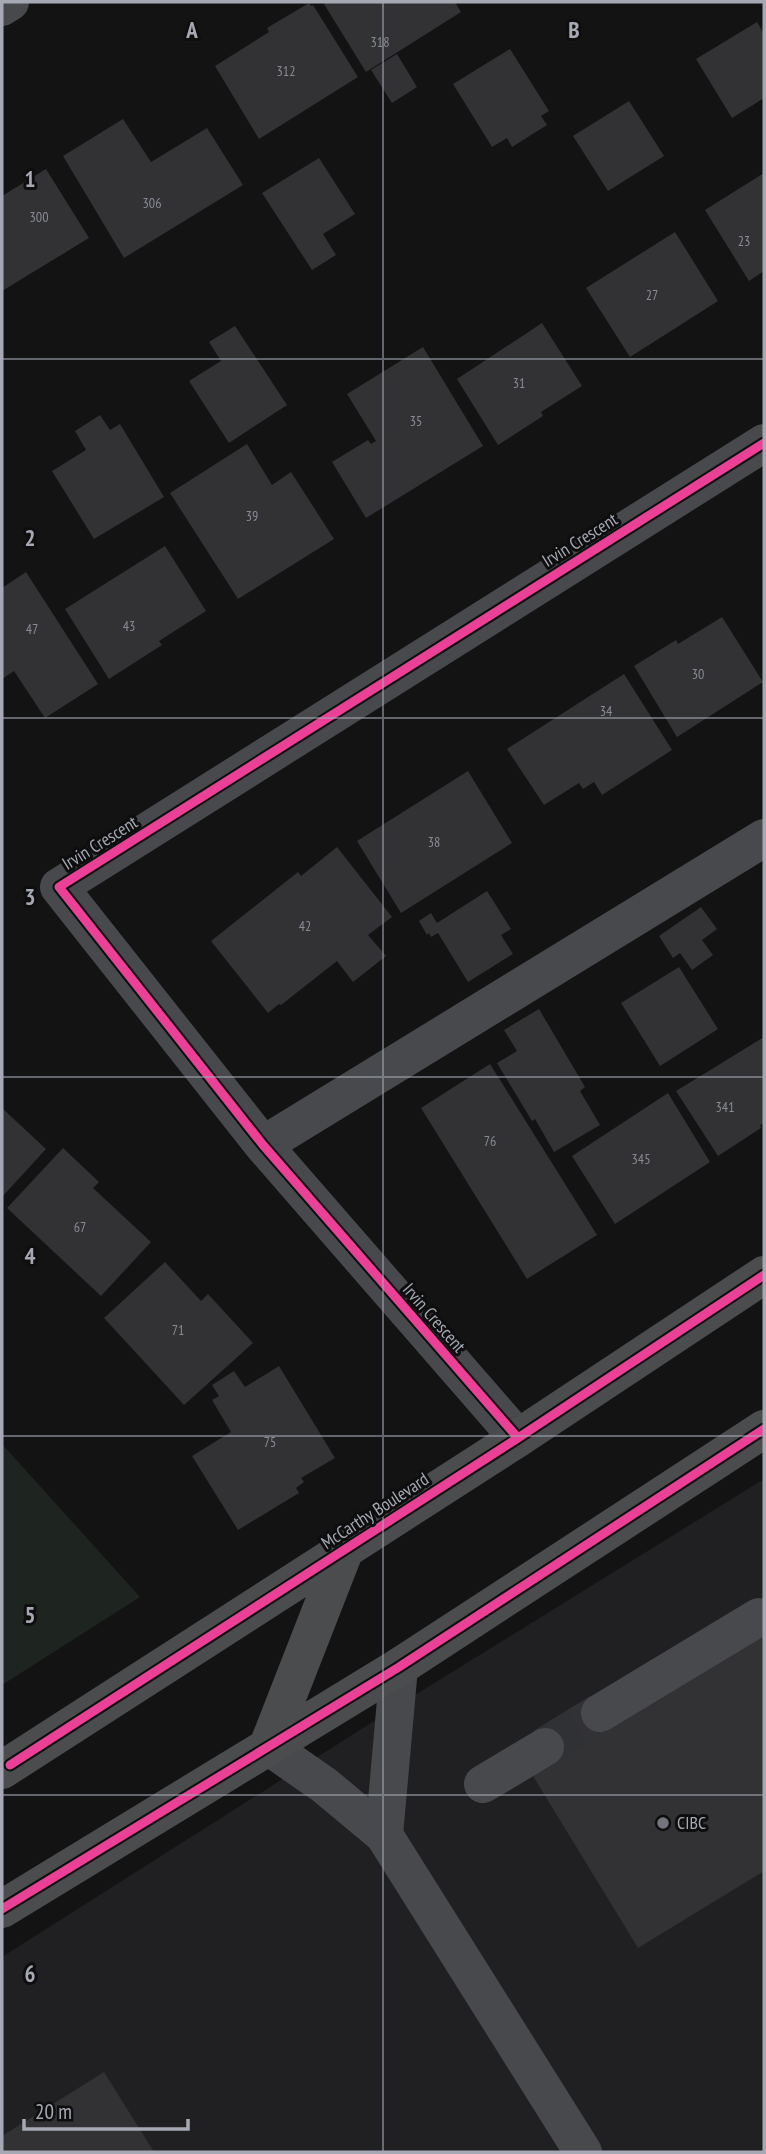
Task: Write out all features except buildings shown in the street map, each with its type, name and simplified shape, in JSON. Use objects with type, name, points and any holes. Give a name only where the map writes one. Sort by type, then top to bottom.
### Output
[{"type":"main road","name":"McCarthy Boulevard","points":[[5,1768],[518,1438],[764,1275]]},
{"type":"main road","points":[[2,1909],[399,1667],[764,1429]]},
{"type":"main road","points":[[268,1746],[345,1549]]},
{"type":"street","points":[[2,7],[10,2]]},
{"type":"street","name":"Irvin Crescent","points":[[518,1438],[262,1145],[59,887],[764,443]]},
{"type":"street","points":[[262,1145],[764,838]]},
{"type":"street","points":[[600,1713],[759,1617]]},
{"type":"street","points":[[384,1835],[399,1667]]},
{"type":"street","points":[[268,1746],[324,1784],[384,1835],[583,2152]]},
{"type":"street","points":[[483,1784],[545,1747]]},
{"type":"shaded area","points":[[2,1444],[140,1597],[2,1685]]},
{"type":"shaded area","points":[[764,1479],[764,2152],[2,2152],[2,1957],[415,1695]]},
{"type":"tunnel","points":[[545,1747],[600,1713]]},
{"type":"cycle path","points":[[518,1438],[263,1145],[59,887],[764,443]]},
{"type":"cycle path","points":[[10,1765],[518,1438],[764,1275]]},
{"type":"cycle path","points":[[2,1909],[399,1667],[764,1429]]},
{"type":"place","name":"CIBC","points":[[663,1823]]}]
